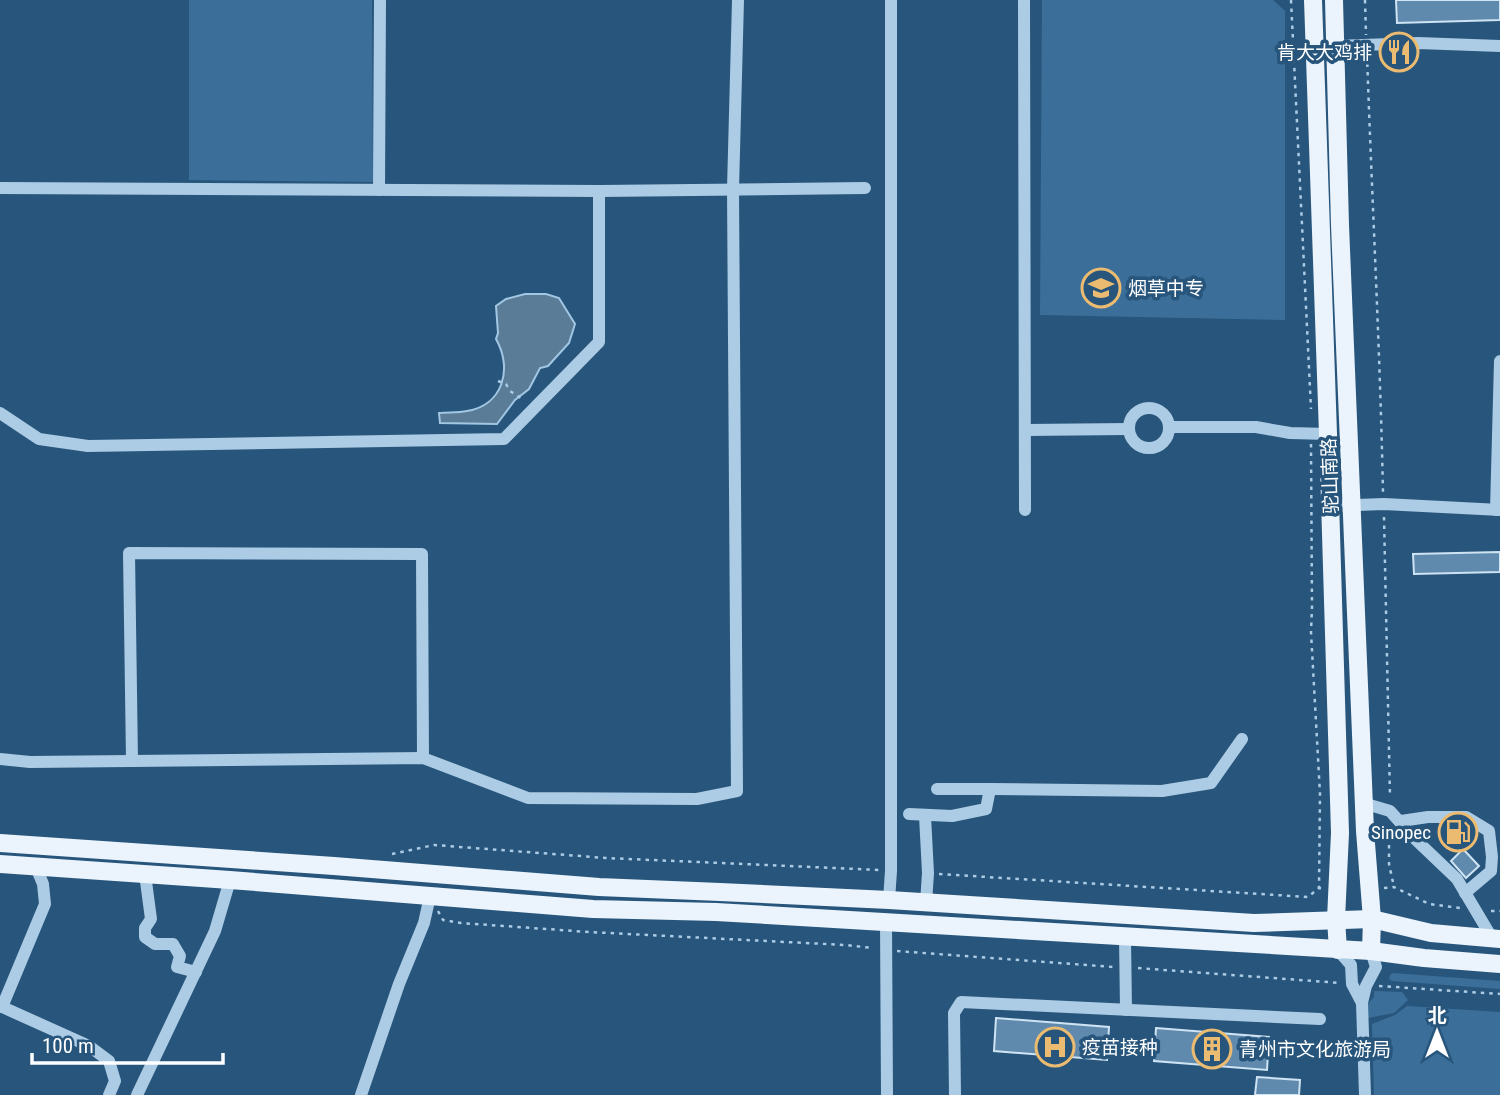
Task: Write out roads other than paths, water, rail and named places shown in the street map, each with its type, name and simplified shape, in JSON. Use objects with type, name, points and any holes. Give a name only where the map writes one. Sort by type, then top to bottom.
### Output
[{"type":"main road","name":"驼山南路","points":[[1313,0],[1340,833],[1336,919],[1338,950]]},
{"type":"main road","name":"驼山南路","points":[[1334,0],[1340,225],[1363,803],[1372,919],[1371,951]]},
{"type":"main road","points":[[0,843],[334,866],[585,887],[889,900],[1254,923],[1372,919],[1432,933],[1496,938]]},
{"type":"main road","points":[[0,864],[593,909],[716,912],[1371,951],[1500,964]]},
{"type":"street","points":[[379,190],[380,0]]},
{"type":"street","points":[[0,759],[30,762],[424,758],[528,798],[697,799],[737,791],[733,189],[738,0]]},
{"type":"street","points":[[889,900],[891,0]]},
{"type":"street","points":[[1024,0],[1025,510]]},
{"type":"street","points":[[1335,46],[1418,43],[1500,46]]},
{"type":"street","points":[[0,188],[599,191],[865,188]]},
{"type":"street","points":[[0,413],[39,439],[88,446],[505,439],[599,341],[599,191]]},
{"type":"street","points":[[1330,506],[1384,504],[1498,510],[1500,361]]},
{"type":"street","points":[[1147,408],[1159,411],[1168,420],[1169,427],[1165,440],[1147,448],[1135,443],[1129,429],[1135,413],[1147,408]]},
{"type":"street","points":[[1169,427],[1256,427],[1290,433],[1328,434]]},
{"type":"street","points":[[1025,429],[1129,429]]},
{"type":"street","points":[[132,761],[129,553],[422,554],[424,758]]},
{"type":"street","points":[[937,789],[1162,791],[1211,783],[1242,739]]},
{"type":"street","points":[[909,814],[953,816],[986,809],[990,789]]},
{"type":"street","points":[[1363,803],[1390,811],[1401,821],[1415,839],[1457,879],[1496,938]]},
{"type":"street","points":[[925,816],[929,873],[926,903]]},
{"type":"street","points":[[1401,821],[1428,817],[1466,817],[1489,831],[1491,871],[1465,893]]},
{"type":"street","points":[[36,867],[43,884],[45,904],[1,1007],[89,1046],[109,1061],[115,1081],[108,1095]]},
{"type":"street","points":[[145,874],[151,919],[145,928],[145,937],[155,944],[173,944],[180,956],[177,967],[196,972]]},
{"type":"street","points":[[137,1095],[215,931],[230,880]]},
{"type":"street","points":[[361,1095],[399,984],[424,923],[430,896]]},
{"type":"street","points":[[886,922],[887,1095]]},
{"type":"street","points":[[1125,937],[1126,1010]]},
{"type":"street","points":[[1338,950],[1351,965],[1352,984],[1362,1003]]},
{"type":"street","points":[[1365,1095],[1362,1003],[1366,986],[1376,967],[1371,951]]},
{"type":"street","points":[[955,1095],[954,1013],[961,1002],[1320,1019]]},
{"type":"place","name":"肯大大鸡排","points":[[1399,52]]},
{"type":"place","name":"烟草中专","points":[[1101,288]]},
{"type":"place","name":"Sinopec","points":[[1458,832]]},
{"type":"place","name":"疫苗接种","points":[[1055,1047]]},
{"type":"place","name":"青州市文化旅游局","points":[[1212,1049]]}]
